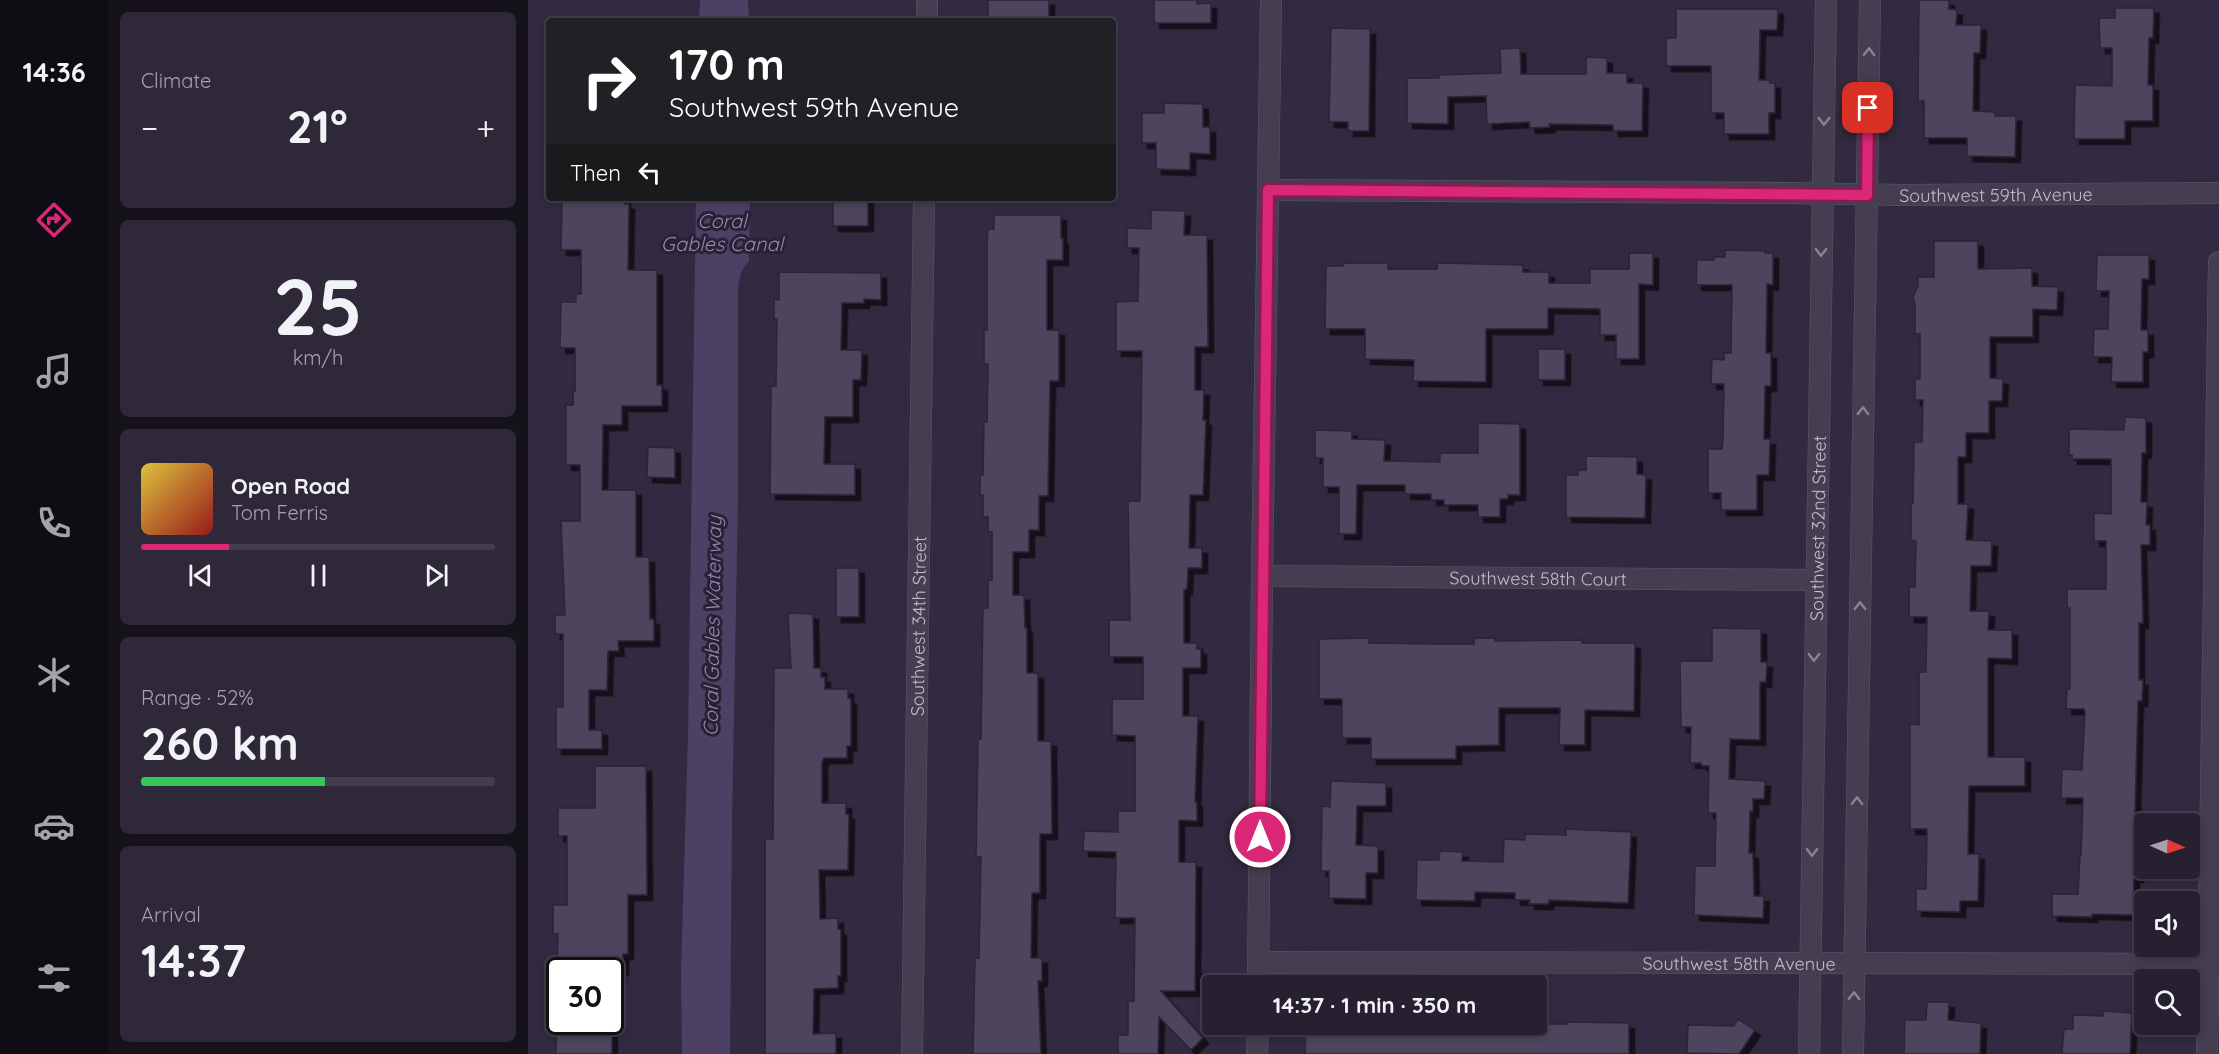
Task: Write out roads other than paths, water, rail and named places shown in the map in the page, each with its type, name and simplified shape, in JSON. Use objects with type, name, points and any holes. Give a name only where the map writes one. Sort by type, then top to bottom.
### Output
[{"type":"street","points":[[927,0],[927,18]]},
{"type":"street","points":[[1258,975],[1271,0]]},
{"type":"street","name":"Southwest 32nd Street","points":[[1809,1054],[1826,0]]},
{"type":"street","points":[[1853,1054],[1870,0]]},
{"type":"street","name":"Southwest 59th Avenue","points":[[1268,190],[1867,195],[2219,193]]},
{"type":"street","name":"Southwest 34th Street","points":[[912,1054],[924,201]]},
{"type":"street","points":[[2207,1054],[2213,964],[2219,262]]},
{"type":"street","name":"Southwest 58th Court","points":[[1262,576],[1815,580]]},
{"type":"street","name":"Southwest 58th Avenue","points":[[1259,962],[2213,964]]},
{"type":"street","points":[[1257,1054],[1258,1035]]},
{"type":"water","points":[[700,0],[748,0],[749,18],[699,18]]},
{"type":"water","name":"Coral Gables Canal","points":[[696,201],[750,201],[749,261],[741,274],[738,289],[738,499],[730,1054],[682,1054],[681,972],[688,736]]},
{"type":"water label","name":"Coral Gables Waterway","points":[[712,626]]}]
